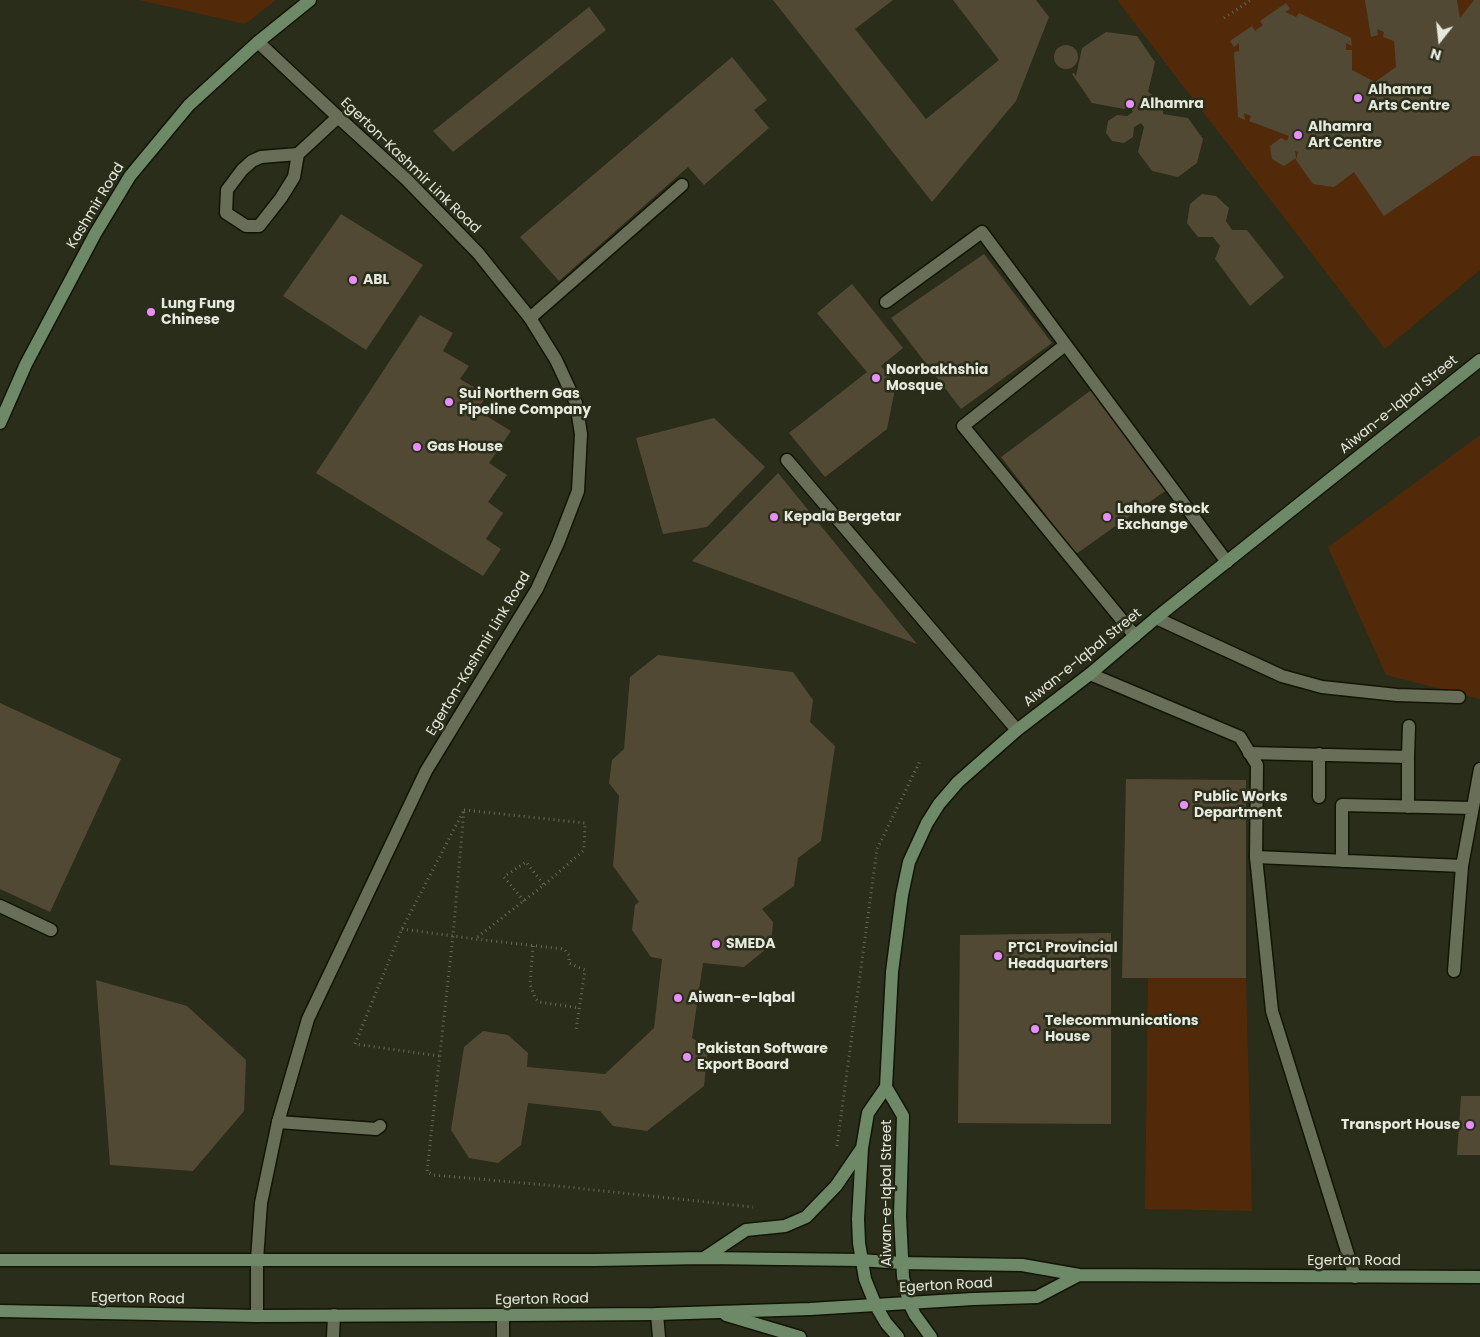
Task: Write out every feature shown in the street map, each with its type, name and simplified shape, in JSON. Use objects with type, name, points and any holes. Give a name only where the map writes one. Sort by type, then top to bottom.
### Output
[{"type":"main road","name":"Kashmir Road","points":[[0,423],[26,364],[95,234],[130,176],[188,105],[258,42],[310,0]]},
{"type":"main road","name":"Aiwan-e-Iqbal Street","points":[[898,1337],[886,1323],[876,1306],[865,1278],[861,1260],[858,1219],[862,1148],[868,1113],[886,1087],[892,972],[902,895],[909,862],[927,823],[939,804],[958,782],[1017,730],[1090,674],[1156,618],[1480,360]]},
{"type":"main road","name":"Aiwan-e-Iqbal Street","points":[[886,1087],[903,1116],[900,1216],[904,1284],[909,1303],[915,1315],[931,1337]]},
{"type":"main road","points":[[704,1258],[746,1230],[785,1226],[806,1217],[836,1186],[862,1148]]},
{"type":"main road","name":"Egerton Road","points":[[0,1260],[704,1258],[1022,1265],[1079,1275],[1480,1277]]},
{"type":"main road","name":"Egerton Road","points":[[0,1311],[257,1316],[657,1314],[810,1309],[1037,1297],[1079,1275]]},
{"type":"main road","points":[[714,1311],[800,1337]]},
{"type":"street","name":"Egerton-Kashmir Link Road","points":[[257,1316],[261,1203],[278,1122],[308,1019],[426,771],[537,589],[578,491],[581,434],[576,403],[556,360],[530,318],[478,253],[406,179],[258,42]]},
{"type":"street","points":[[298,154],[294,177],[260,226],[246,226],[226,213],[227,190],[242,170],[252,161],[261,158],[298,154],[338,118]]},
{"type":"street","points":[[530,318],[682,185]]},
{"type":"street","points":[[886,302],[982,232],[1228,562]]},
{"type":"street","points":[[1065,345],[963,426],[1135,636]]},
{"type":"street","points":[[787,460],[1017,730]]},
{"type":"street","points":[[1156,618],[1282,676],[1322,687],[1397,695],[1458,697]]},
{"type":"street","points":[[1090,674],[1240,737],[1257,765],[1256,857],[1272,1011],[1355,1276]]},
{"type":"street","points":[[1408,807],[1409,726]]},
{"type":"street","points":[[1249,752],[1408,757]]},
{"type":"street","points":[[1318,754],[1320,797]]},
{"type":"street","points":[[1454,971],[1462,866],[1480,769]]},
{"type":"street","points":[[1342,861],[1342,805],[1472,808]]},
{"type":"street","points":[[1256,857],[1462,866]]},
{"type":"street","points":[[0,906],[51,930]]},
{"type":"street","points":[[278,1122],[376,1129],[380,1126]]},
{"type":"street","points":[[657,1314],[659,1337]]},
{"type":"street","points":[[333,1337],[334,1315]]},
{"type":"street","points":[[502,1337],[503,1315]]},
{"type":"path","points":[[1224,18],[1251,0]]},
{"type":"path","points":[[836,1152],[877,849],[922,759]]},
{"type":"path","points":[[464,810],[585,823],[584,849],[544,885],[476,940]]},
{"type":"path","points":[[439,1056],[356,1044],[402,929],[464,810]]},
{"type":"path","points":[[464,810],[427,1172],[430,1174],[757,1207]]},
{"type":"path","points":[[524,901],[505,876],[526,862],[544,885]]},
{"type":"path","points":[[402,929],[476,940],[564,949],[569,955],[569,963],[585,970],[576,1030]]},
{"type":"path","points":[[533,946],[530,984],[535,998],[539,1002],[580,1008]]},
{"type":"shaded area","points":[[139,0],[276,0],[245,24]]},
{"type":"shaded area","points":[[1117,0],[1480,0],[1480,270],[1385,349]]},
{"type":"shaded area","points":[[1480,435],[1480,699],[1386,675],[1328,547]]},
{"type":"shaded area","points":[[1148,977],[1246,978],[1252,1211],[1145,1209]]},
{"type":"building","points":[[773,0],[893,0],[855,29],[926,119],[999,60],[953,0],[1036,0],[1049,17],[1016,101],[932,202]]},
{"type":"building","name":"Alhamra Arts Centre","points":[[1365,0],[1457,0],[1460,18],[1474,0],[1480,0],[1480,156],[1472,156],[1384,216],[1354,172],[1334,187],[1313,184],[1296,160],[1298,152],[1295,151],[1296,158],[1284,166],[1272,159],[1270,146],[1281,138],[1287,141],[1289,136],[1249,121],[1251,116],[1244,113],[1245,120],[1238,117],[1234,52],[1239,51],[1239,43],[1234,47],[1230,41],[1252,26],[1255,31],[1263,25],[1260,21],[1286,3],[1290,9],[1285,12],[1296,17],[1299,13],[1351,38],[1352,46],[1346,43],[1346,50],[1352,50],[1352,70],[1375,82],[1396,67],[1394,41],[1383,37],[1384,32],[1377,29],[1378,35],[1371,37]]},
{"type":"building","points":[[589,7],[606,30],[453,152],[433,131]]},
{"type":"building","name":"Alhamra","points":[[1106,32],[1137,36],[1155,62],[1148,92],[1153,95],[1163,109],[1163,114],[1188,118],[1203,139],[1197,163],[1178,177],[1152,171],[1138,152],[1144,127],[1141,123],[1134,127],[1133,137],[1124,143],[1112,141],[1106,133],[1108,121],[1117,115],[1127,116],[1133,112],[1129,106],[1124,109],[1092,103],[1072,74],[1074,73],[1076,76],[1082,48]]},
{"type":"building","points":[[1066,45],[1075,48],[1078,57],[1075,66],[1066,69],[1057,66],[1054,57],[1057,48]]},
{"type":"building","points":[[732,57],[767,100],[754,110],[769,128],[704,185],[688,167],[559,281],[520,237]]},
{"type":"building","points":[[1202,194],[1216,196],[1229,208],[1226,221],[1232,230],[1247,230],[1284,277],[1250,306],[1215,259],[1220,246],[1213,237],[1198,237],[1187,223],[1190,204]]},
{"type":"building","name":"ABL","points":[[341,214],[423,265],[366,350],[283,296]]},
{"type":"building","points":[[984,254],[1052,343],[961,409],[891,318]]},
{"type":"building","name":"Noorbakhshia Mosque","points":[[852,284],[903,348],[881,366],[896,384],[887,429],[825,477],[789,433],[867,372],[817,313]]},
{"type":"building","name":"Gas House","points":[[420,315],[453,333],[443,351],[469,366],[460,379],[487,395],[477,410],[511,431],[489,463],[507,475],[488,502],[503,513],[486,539],[501,549],[483,576],[316,473]]},
{"type":"building","points":[[1094,388],[1171,487],[1076,554],[1001,457]]},
{"type":"building","points":[[714,418],[765,467],[707,527],[663,534],[636,438]]},
{"type":"building","name":"Kepala Bergetar","points":[[778,473],[917,644],[692,561]]},
{"type":"building","points":[[658,655],[793,672],[813,700],[810,722],[835,746],[821,841],[798,858],[794,886],[762,909],[773,922],[771,945],[744,967],[703,963],[692,1038],[708,1049],[704,1086],[647,1131],[613,1126],[600,1111],[528,1103],[521,1145],[498,1163],[469,1158],[451,1130],[464,1047],[483,1031],[508,1035],[528,1053],[527,1067],[605,1074],[654,1028],[662,959],[651,957],[632,930],[635,905],[639,902],[613,866],[619,796],[609,783],[612,760],[624,749],[630,677]]},
{"type":"building","points":[[0,703],[121,759],[50,912],[0,889]]},
{"type":"building","points":[[1126,779],[1246,780],[1246,978],[1122,978]]},
{"type":"building","name":"Telecommunications House","points":[[1111,933],[1111,1124],[958,1123],[960,935]]},
{"type":"building","points":[[96,980],[187,1006],[246,1060],[244,1111],[193,1171],[110,1165]]},
{"type":"building","name":"Transport House","points":[[1461,1096],[1480,1096],[1480,1155],[1457,1155]]},
{"type":"place","name":"Alhamra Arts Centre","points":[[1358,98]]},
{"type":"place","name":"Alhamra","points":[[1130,104]]},
{"type":"place","name":"Alhamra Art Centre","points":[[1298,135]]},
{"type":"place","name":"ABL","points":[[353,280]]},
{"type":"place","name":"Lung Fung Chinese","points":[[151,312]]},
{"type":"place","name":"Noorbakhshia Mosque","points":[[876,378]]},
{"type":"place","name":"Sui Northern Gas Pipeline Company","points":[[449,402]]},
{"type":"place","name":"Gas House","points":[[417,447]]},
{"type":"place","name":"Kepala Bergetar","points":[[774,517]]},
{"type":"place","name":"Lahore Stock Exchange","points":[[1107,517]]},
{"type":"place","name":"Public Works Department","points":[[1184,805]]},
{"type":"place","name":"SMEDA","points":[[716,944]]},
{"type":"place","name":"PTCL Provincial Headquarters","points":[[998,956]]},
{"type":"place","name":"Aiwan-e-Iqbal","points":[[678,998]]},
{"type":"place","name":"Telecommunications House","points":[[1035,1029]]},
{"type":"place","name":"Pakistan Software Export Board","points":[[687,1057]]},
{"type":"place","name":"Transport House","points":[[1470,1125]]}]
